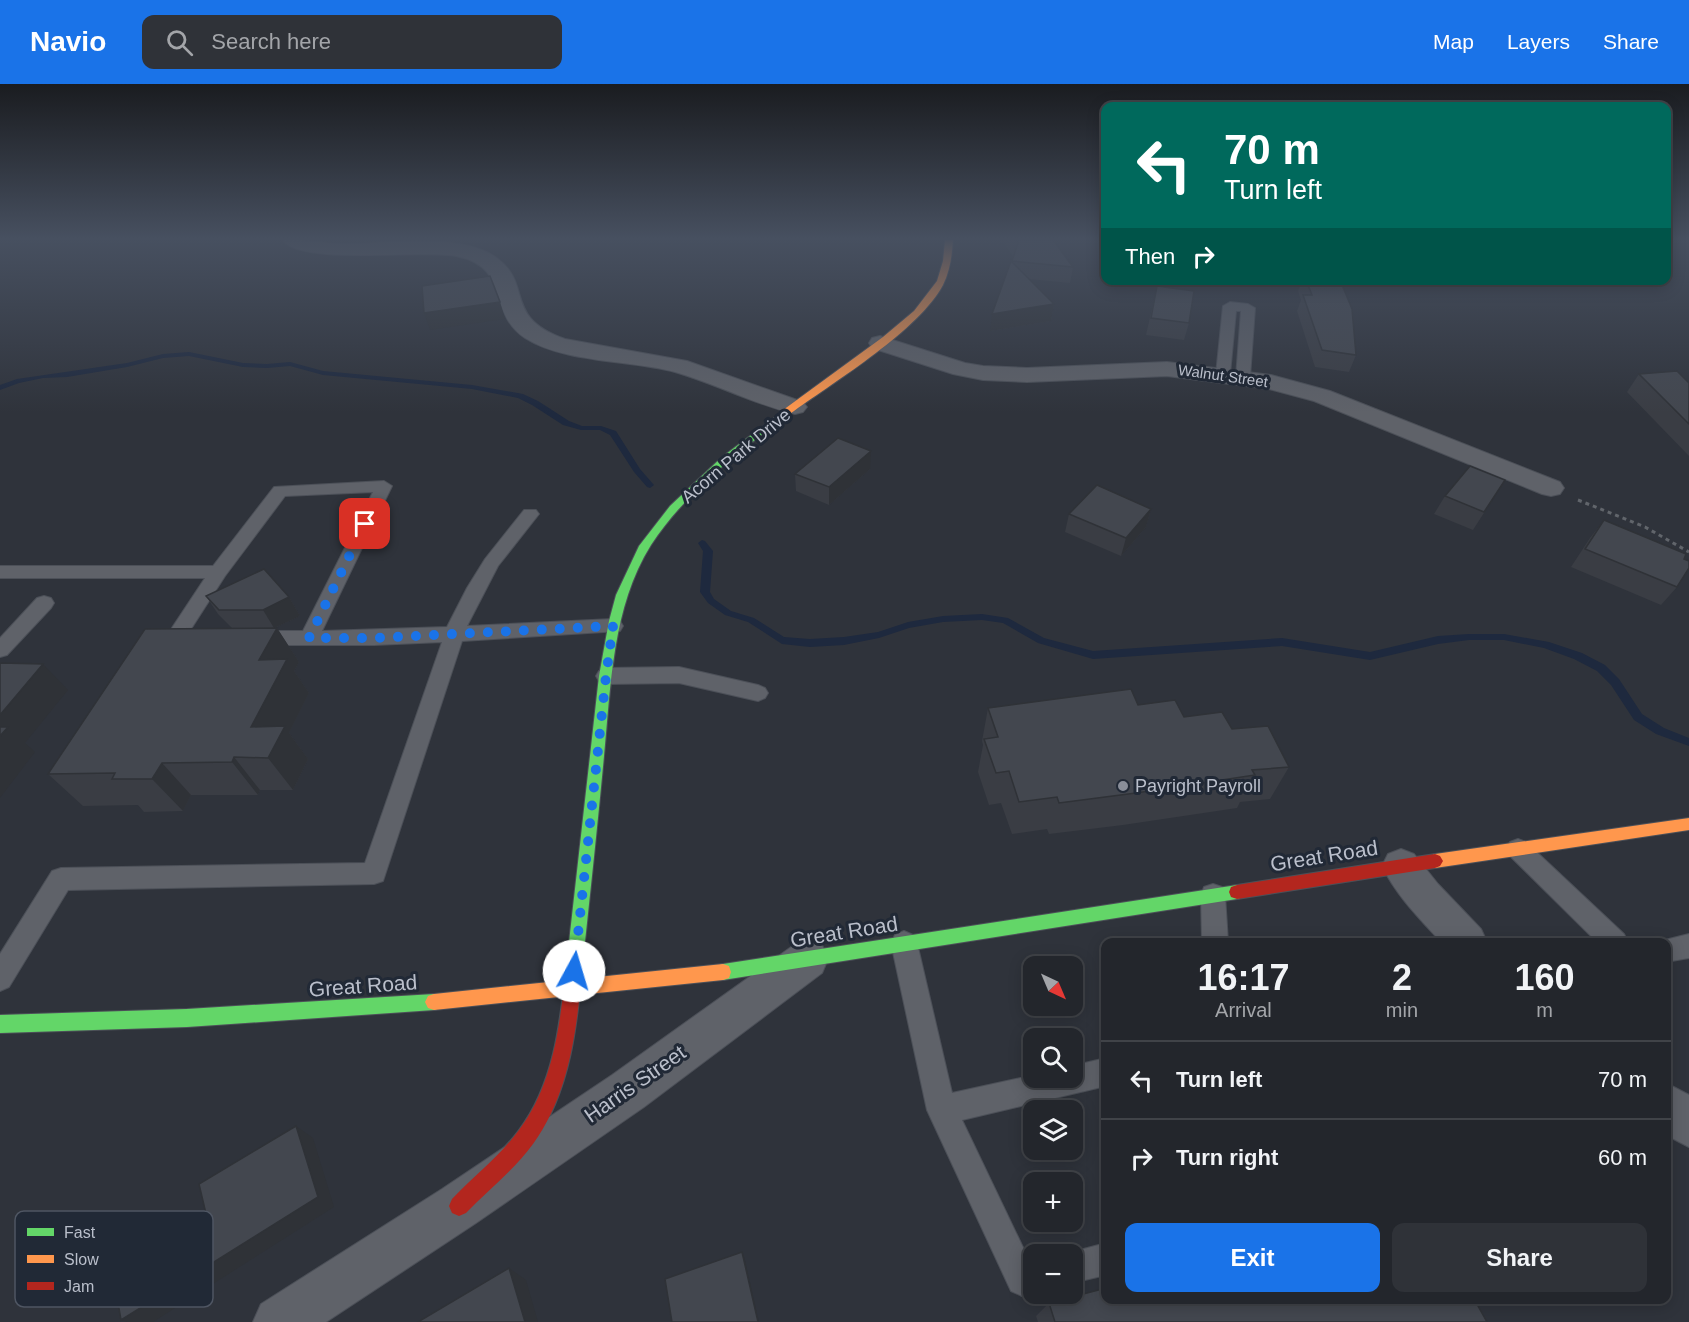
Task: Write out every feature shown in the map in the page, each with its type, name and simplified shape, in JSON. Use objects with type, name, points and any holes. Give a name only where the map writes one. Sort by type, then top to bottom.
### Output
[{"type":"street","name":"Acorn Park Drive","points":[[510,298],[520,322],[543,339],[560,345],[679,366],[795,407]]},
{"type":"street","name":"Acorn Park Drive","points":[[572,990],[613,626],[625,585],[638,556],[655,531],[701,481],[880,343],[913,316],[929,298]]},
{"type":"street","name":"Walnut Street","points":[[880,343],[961,369],[983,373],[1027,375],[1167,369],[1233,376],[1322,396],[1551,488]]},
{"type":"street","name":"Great Road","points":[[0,1024],[300,1012],[572,990],[747,969],[1401,866],[1689,824]]},
{"type":"street","points":[[1401,866],[1424,896],[1463,938]]},
{"type":"street","name":"Harris Street","points":[[279,1322],[459,1206],[628,1091],[808,958]]},
{"type":"street","name":"Harris Street","points":[[459,1206],[526,1137],[546,1104],[557,1075],[572,990]]},
{"type":"street","points":[[1671,1110],[1689,1124]]},
{"type":"lane","points":[[157,665],[218,572],[280,491],[384,486],[309,638]]},
{"type":"lane","points":[[0,978],[61,879],[374,873],[454,634],[491,562],[530,514]]},
{"type":"lane","points":[[0,572],[218,572]]},
{"type":"lane","points":[[0,650],[44,603]]},
{"type":"lane","points":[[231,637],[375,638],[613,626]]},
{"type":"lane","points":[[176,637],[198,637]]},
{"type":"lane","points":[[606,676],[680,675],[758,693]]},
{"type":"lane","points":[[1518,849],[1611,938]]},
{"type":"lane","points":[[1213,895],[1215,938]]},
{"type":"lane","points":[[904,943],[942,1110],[1023,1280]]},
{"type":"lane","points":[[1671,949],[1689,946]]},
{"type":"lane","points":[[942,1110],[1101,1073]]},
{"type":"lane","points":[[1083,1265],[1101,1260]]},
{"type":"path","points":[[1551,488],[1645,527],[1689,552]]},
{"type":"building","points":[[423,298],[498,298],[500,302],[424,313]]},
{"type":"building","points":[[998,298],[1048,298],[1054,304],[992,314]]},
{"type":"building","points":[[1155,298],[1193,298],[1189,323],[1151,318]]},
{"type":"building","points":[[1304,298],[1347,298],[1352,309],[1356,355],[1322,350]]},
{"type":"building","points":[[1677,371],[1689,383],[1689,424],[1639,374]]},
{"type":"building","points":[[838,438],[871,451],[829,487],[795,474]]},
{"type":"building","points":[[1470,466],[1505,480],[1484,512],[1445,496]]},
{"type":"building","points":[[1097,485],[1151,509],[1126,538],[1069,514]]},
{"type":"building","points":[[1604,520],[1686,554],[1684,559],[1689,561],[1689,568],[1677,587],[1585,549]]},
{"type":"building","points":[[264,569],[289,597],[263,610],[219,610],[206,596]]},
{"type":"building","points":[[277,628],[259,660],[287,659],[251,727],[285,726],[268,758],[234,757],[232,762],[162,763],[152,779],[112,779],[115,773],[48,774],[145,629]]},
{"type":"building","points":[[0,663],[43,664],[0,715]]},
{"type":"building","points":[[1131,689],[1138,705],[1175,700],[1184,717],[1222,712],[1232,729],[1268,726],[1289,767],[1252,770],[1255,775],[1059,803],[1057,797],[1019,802],[1009,771],[996,773],[984,739],[998,737],[988,708]]},
{"type":"building","points":[[0,727],[8,727],[0,736]]},
{"type":"building","points":[[296,1126],[318,1197],[213,1263],[213,1211],[205,1211],[199,1184]]},
{"type":"building","points":[[742,1252],[758,1322],[672,1322],[665,1279]]},
{"type":"building","points":[[509,1268],[525,1322],[418,1322]]},
{"type":"building","points":[[1101,1289],[1101,1304],[1477,1304],[1487,1322],[1055,1322],[1049,1304],[1083,1304],[1083,1294]]},
{"type":"building","points":[[119,1307],[142,1307],[121,1320]]},
{"type":"waterway","points":[[0,388],[17,381],[43,376],[67,375],[127,365],[163,356],[189,354],[243,365],[290,364],[323,373],[472,387],[520,396],[566,423],[581,428],[601,428],[613,433],[637,470],[650,485]]},
{"type":"waterway","points":[[702,543],[708,551],[705,592],[711,601],[728,613],[751,620],[782,640],[810,643],[844,641],[879,635],[908,625],[943,619],[982,617],[1005,620],[1041,641],[1093,655],[1282,642],[1370,656],[1438,640],[1504,637],[1545,645],[1578,656],[1601,668],[1615,682],[1638,717],[1660,731],[1689,742]]},
{"type":"traffic: fast","points":[[576,951],[605,676],[609,648],[622,595],[645,546],[674,508],[708,474],[782,415]]},
{"type":"traffic: fast","points":[[723,972],[1237,892]]},
{"type":"traffic: fast","points":[[0,1024],[187,1018],[434,1002]]},
{"type":"traffic: slow","points":[[782,415],[886,339],[917,313],[930,298]]},
{"type":"traffic: slow","points":[[1435,861],[1689,824]]},
{"type":"traffic: slow","points":[[434,1002],[723,972]]},
{"type":"traffic: jam","points":[[1237,892],[1435,861]]},
{"type":"traffic: jam","points":[[459,1206],[520,1145],[540,1116],[550,1094],[563,1047],[576,951]]},
{"type":"place","name":"Payright Payroll","points":[[1123,786]]},
{"type":"route","points":[[365,524],[309,638],[375,638],[613,626],[574,971]]}]
